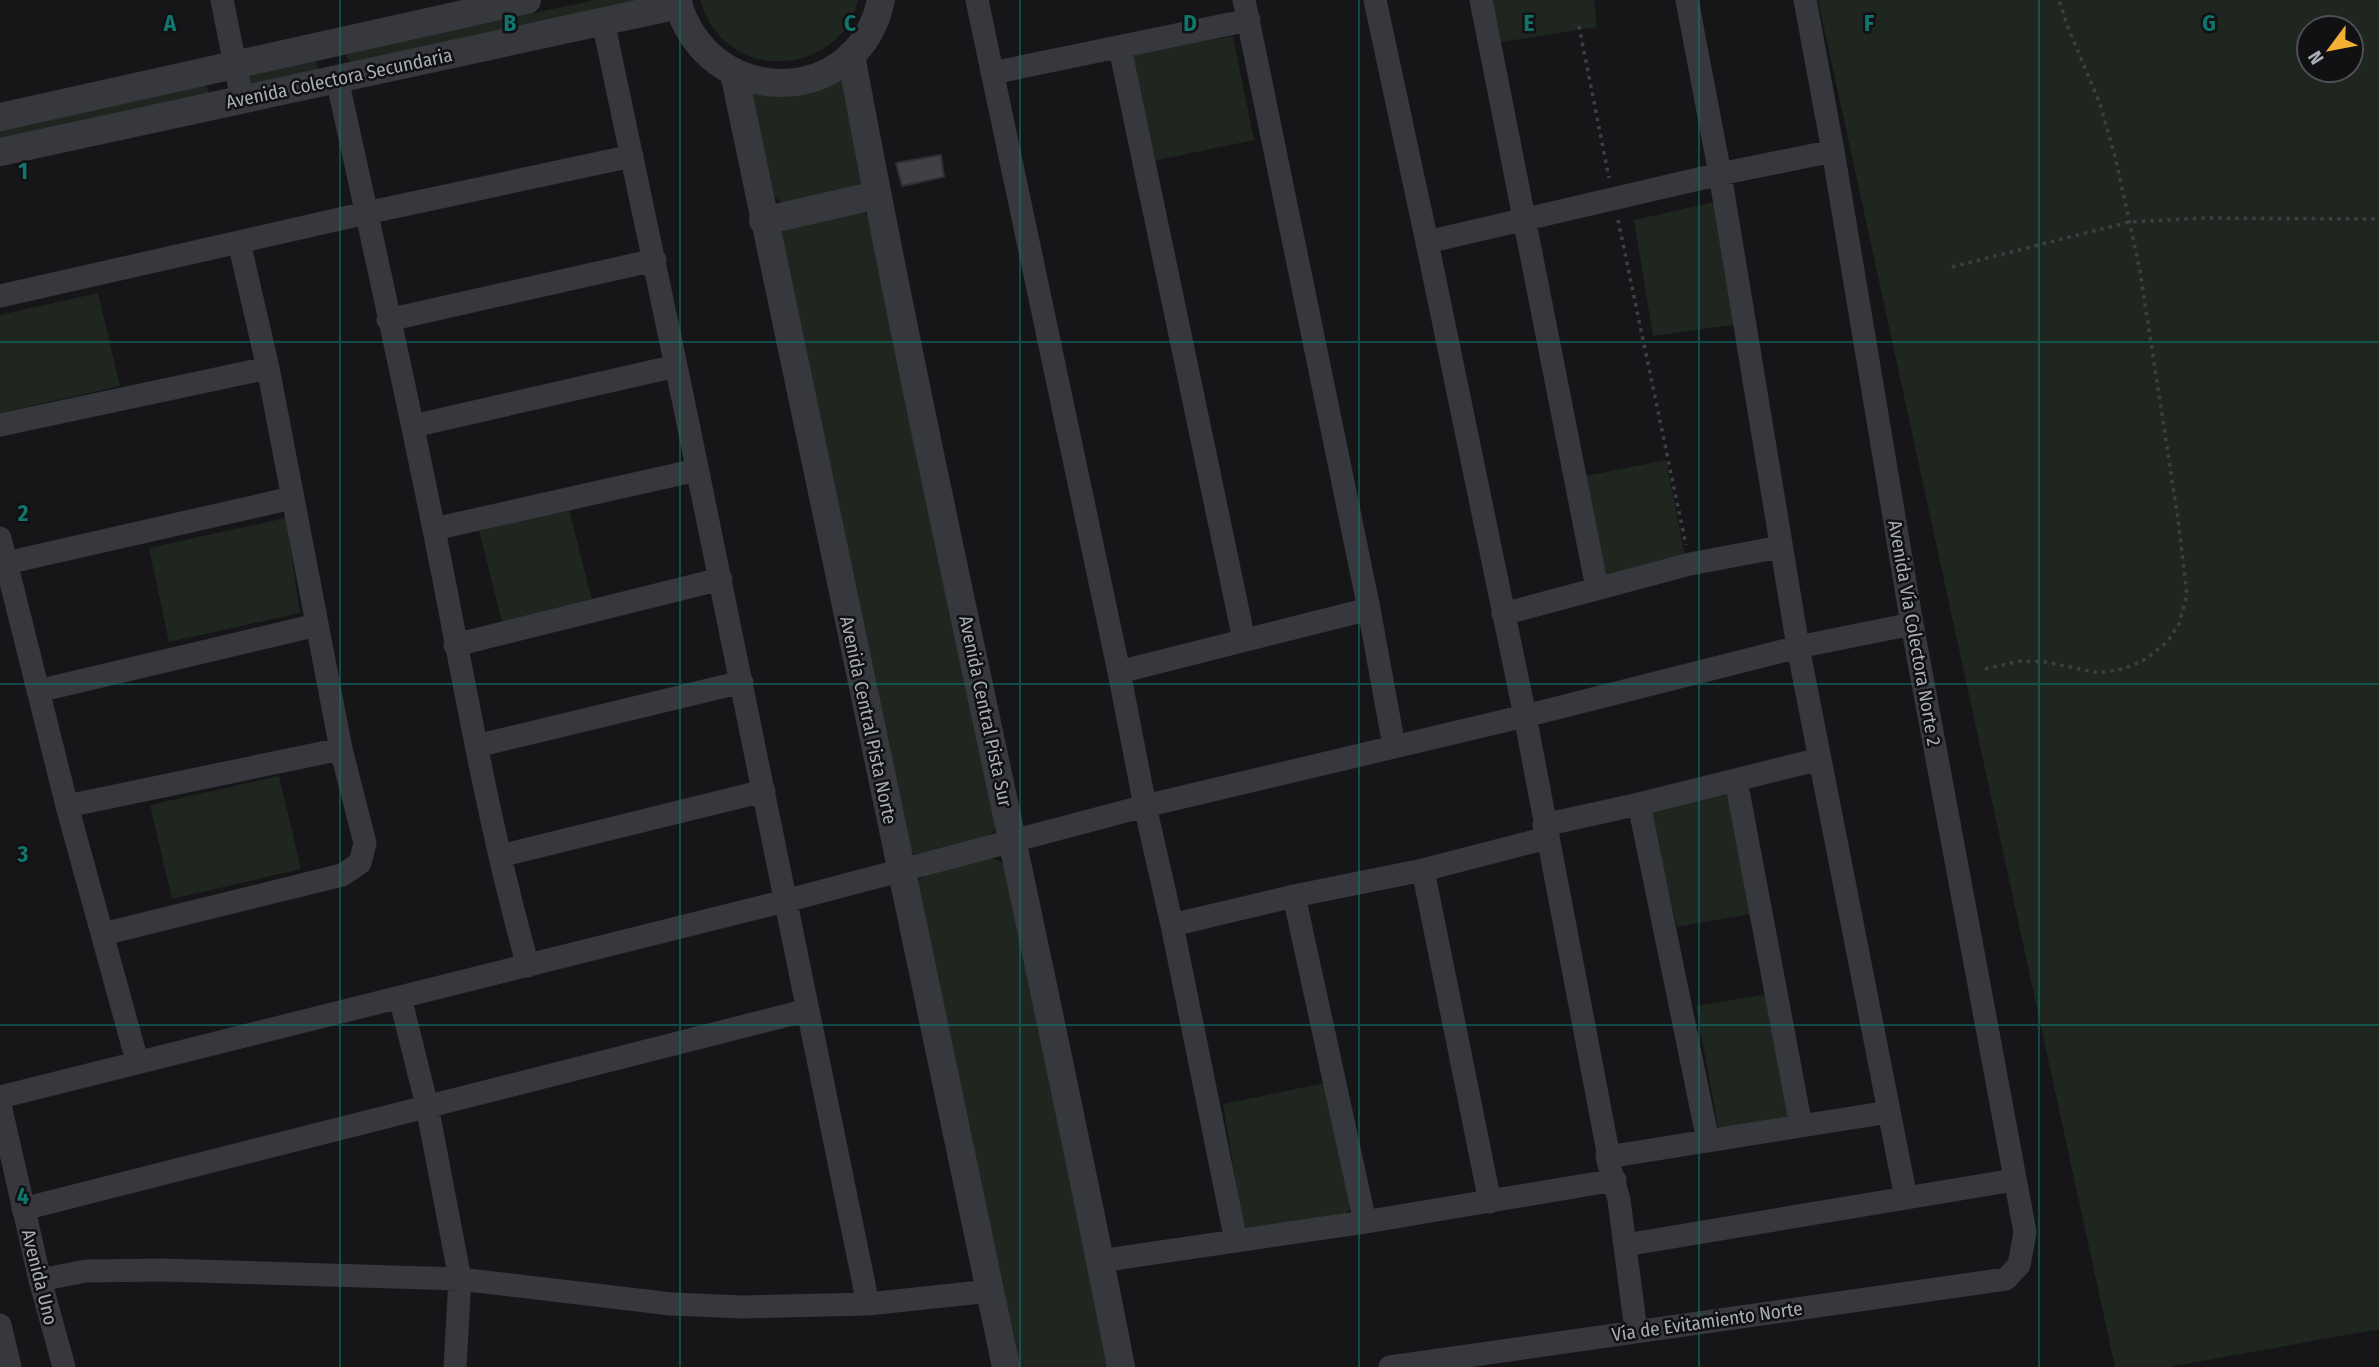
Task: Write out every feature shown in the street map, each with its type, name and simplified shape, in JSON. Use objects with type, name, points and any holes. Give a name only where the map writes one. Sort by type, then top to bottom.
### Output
[{"type":"street","points":[[222,0],[242,99]]},
{"type":"street","name":"Avenida Colectora Secundaria","points":[[0,117],[527,0]]},
{"type":"street","points":[[678,3],[682,18],[695,40],[712,59],[734,73],[757,81],[783,83],[808,79],[831,70],[851,55],[867,35],[881,0]]},
{"type":"street","points":[[976,0],[1119,672],[1236,1241]]},
{"type":"street","points":[[1375,0],[1525,716],[1607,1157],[1615,1180],[1636,1331]]},
{"type":"street","points":[[1481,0],[1597,588]]},
{"type":"street","points":[[1688,0],[1720,174],[1798,647],[1906,1198]]},
{"type":"street","name":"Avenida Vía Colectora Norte 2","points":[[1805,0],[1912,624],[2025,1232],[2019,1265]]},
{"type":"street","name":"Avenida Colectora Secundaria","points":[[0,152],[678,3]]},
{"type":"street","points":[[992,74],[1119,48],[1247,10],[1394,746]]},
{"type":"street","points":[[603,21],[655,260],[869,1304]]},
{"type":"street","points":[[1119,48],[1244,640]]},
{"type":"street","name":"Avenida Central Pista Sur","points":[[851,55],[877,195],[1121,1367]]},
{"type":"street","name":"Avenida Central Pista Norte","points":[[734,73],[1006,1367]]},
{"type":"street","points":[[337,79],[413,426],[476,747],[528,966]]},
{"type":"street","points":[[1427,242],[1720,174],[1833,151]]},
{"type":"street","points":[[0,296],[632,156]]},
{"type":"street","points":[[764,221],[877,195]]},
{"type":"street","points":[[103,934],[342,875],[360,863],[365,843],[341,749],[268,368],[239,243]]},
{"type":"street","points":[[388,320],[655,260]]},
{"type":"street","points":[[413,426],[676,366]]},
{"type":"street","points":[[0,425],[268,368]]},
{"type":"street","points":[[434,529],[697,470]]},
{"type":"street","points":[[6,563],[292,498]]},
{"type":"street","points":[[0,538],[67,806],[137,1061]]},
{"type":"street","points":[[1503,614],[1690,564],[1780,547]]},
{"type":"street","points":[[456,645],[721,579]]},
{"type":"street","points":[[1119,672],[1368,609]]},
{"type":"street","points":[[0,1097],[785,901],[1145,806],[1525,716],[1798,647],[1912,624]]},
{"type":"street","points":[[38,691],[317,625]]},
{"type":"street","points":[[476,747],[742,682]]},
{"type":"street","points":[[67,806],[341,749]]},
{"type":"street","points":[[1172,925],[1294,896],[1423,870],[1639,804],[1820,759]]},
{"type":"street","points":[[1736,780],[1801,1126]]},
{"type":"street","points":[[500,856],[764,791]]},
{"type":"street","points":[[1639,804],[1708,1141]]},
{"type":"street","points":[[1423,870],[1490,1202]]},
{"type":"street","points":[[1294,896],[1365,1222]]},
{"type":"street","points":[[400,997],[427,1106],[460,1279],[455,1367]]},
{"type":"street","points":[[23,1209],[808,1010]]},
{"type":"street","name":"Avenida Uno","points":[[0,1105],[40,1280],[64,1367]]},
{"type":"street","points":[[1607,1157],[1889,1112]]},
{"type":"street","points":[[1100,1261],[1365,1222],[1615,1180]]},
{"type":"street","points":[[1625,1245],[2014,1180]]},
{"type":"street","name":"Vía de Evitamiento Norte","points":[[1390,1367],[2006,1279],[2019,1265]]},
{"type":"street","points":[[40,1280],[86,1271],[162,1270],[460,1279],[671,1304],[742,1307],[869,1304],[990,1291]]},
{"type":"street","points":[[0,1325],[10,1367]]},
{"type":"path","points":[[1985,669],[2020,661],[2046,662],[2099,673],[2124,670],[2146,659],[2166,642],[2179,624],[2187,595],[2140,271],[2116,160],[2100,104],[2059,0]]},
{"type":"path","points":[[1579,26],[1690,564]]},
{"type":"path","points":[[1952,267],[2129,222],[2204,218],[2379,219]]},
{"type":"shaded area","points":[[595,0],[648,0],[351,63],[346,57],[350,52]]},
{"type":"shaded area","points":[[700,0],[858,0],[851,20],[838,37],[804,58],[783,61],[763,60],[743,53],[725,41],[709,22]]},
{"type":"shaded area","points":[[1486,0],[1594,0],[1597,27],[1495,43]]},
{"type":"shaded area","points":[[1818,0],[2379,0],[2379,1329],[2169,1367],[2115,1367]]},
{"type":"shaded area","points":[[1233,36],[1254,140],[1153,161],[1128,55]]},
{"type":"shaded area","points":[[316,62],[318,69],[251,84],[248,80],[250,76]]},
{"type":"shaded area","points":[[843,69],[865,176],[861,186],[785,205],[767,191],[750,86]]},
{"type":"shaded area","points":[[206,84],[209,94],[0,139],[0,128]]},
{"type":"shaded area","points":[[1719,201],[1738,324],[1653,336],[1634,220]]},
{"type":"shaded area","points":[[853,211],[864,213],[873,221],[999,821],[987,837],[922,854],[914,854],[908,848],[779,240],[782,229]]},
{"type":"shaded area","points":[[98,293],[120,386],[0,413],[0,315]]},
{"type":"shaded area","points":[[1666,460],[1686,561],[1602,581],[1581,477]]},
{"type":"shaded area","points":[[569,509],[592,600],[502,622],[479,531]]},
{"type":"shaded area","points":[[286,518],[300,613],[169,642],[149,548]]},
{"type":"shaded area","points":[[279,776],[301,869],[172,899],[150,805]]},
{"type":"shaded area","points":[[1742,785],[1768,911],[1677,927],[1648,803]]},
{"type":"shaded area","points":[[987,856],[1001,862],[1009,870],[1110,1367],[1014,1367],[916,882],[926,875]]},
{"type":"shaded area","points":[[1787,991],[1810,1134],[1721,1144],[1696,1006]]},
{"type":"shaded area","points":[[1325,1083],[1353,1205],[1343,1217],[1252,1231],[1243,1225],[1223,1104]]},
{"type":"building","points":[[941,155],[944,177],[902,186],[896,163]]}]
